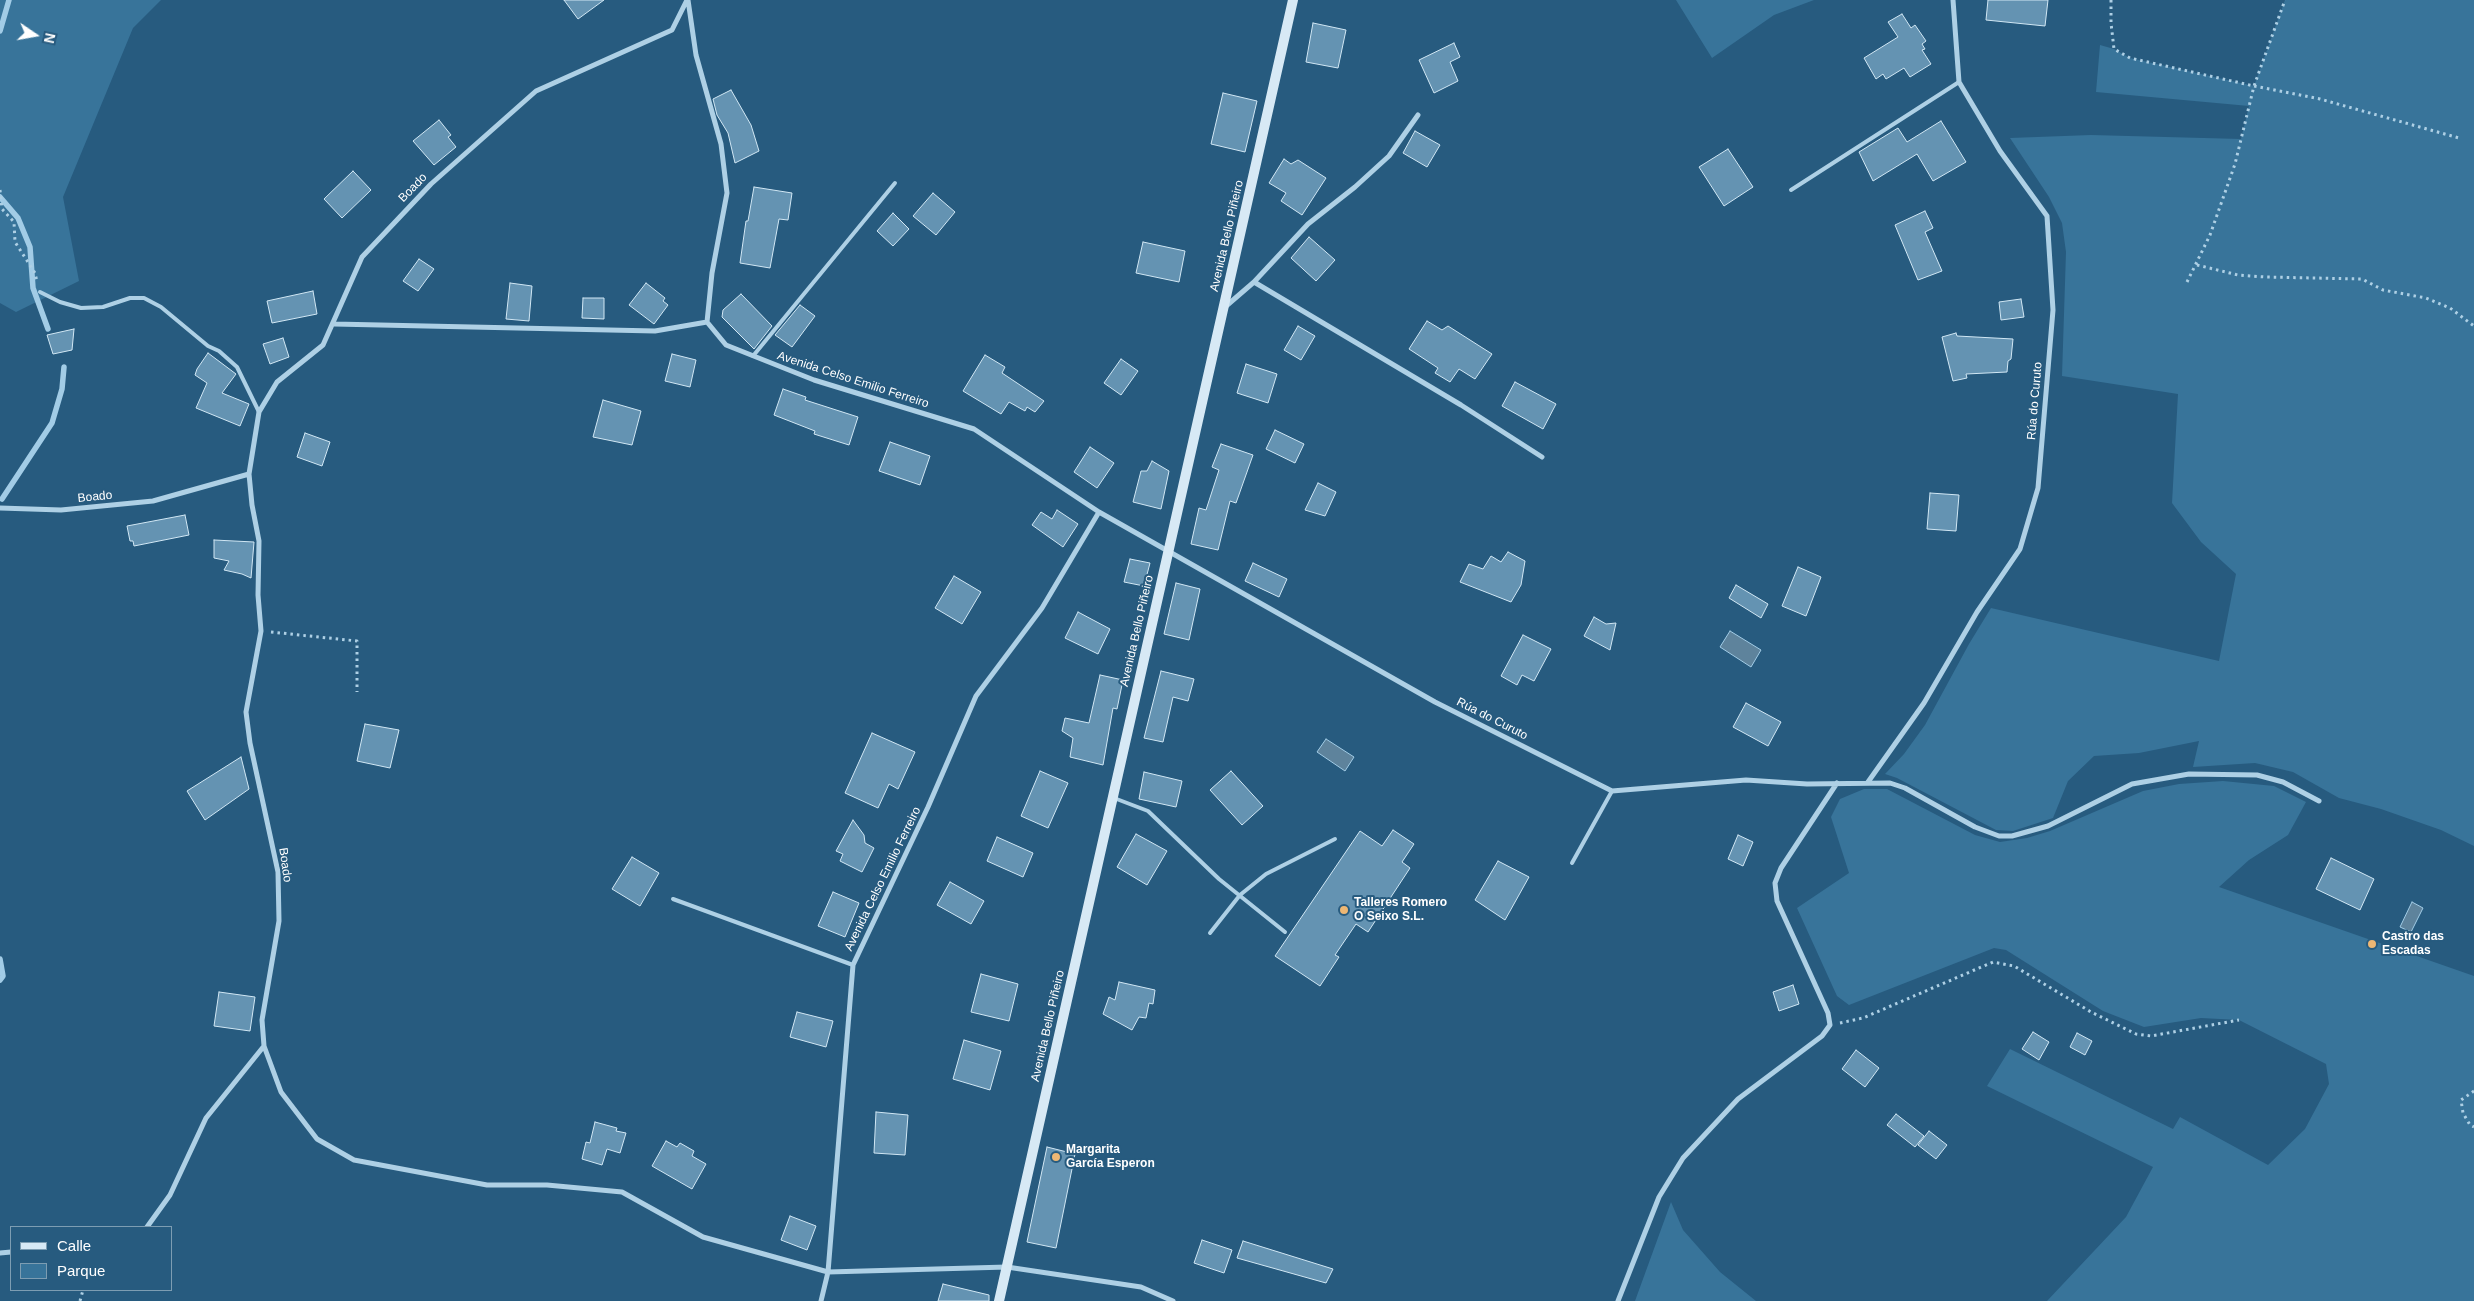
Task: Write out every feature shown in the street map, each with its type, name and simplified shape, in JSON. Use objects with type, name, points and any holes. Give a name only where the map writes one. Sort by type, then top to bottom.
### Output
[{"type":"street","points":[[334,324],[654,331],[707,322],[712,273],[727,193],[721,144],[696,55],[687,0]]},
{"type":"street","name":"Boado","points":[[687,0],[672,30],[536,91],[431,184],[362,257],[334,324],[323,345],[277,382],[258,412],[249,474],[252,505],[259,541],[258,596],[261,630],[246,712],[250,743],[278,872],[279,920],[262,1020],[264,1046],[281,1092],[317,1139],[354,1160],[487,1185],[547,1185],[622,1192],[703,1237],[828,1272],[1007,1267]]},
{"type":"street","name":"Avenida Bello Piñeiro","points":[[999,1301],[1293,0]]},
{"type":"street","name":"Rúa do Curuto","points":[[1868,782],[1924,703],[1977,612],[2020,549],[2038,488],[2053,310],[2047,216],[2000,151],[1958,82],[1953,0]]},
{"type":"street","points":[[1223,308],[1254,282],[1308,224],[1355,187],[1389,156],[1418,116]]},
{"type":"street","points":[[1254,282],[1462,406],[1542,457]]},
{"type":"street","name":"Avenida Celso Emilio Ferreiro","points":[[707,322],[726,345],[752,356],[814,380],[974,429],[1099,512],[1168,550]]},
{"type":"street","name":"Boado","points":[[0,508],[61,510],[153,501],[249,474]]},
{"type":"street","name":"Avenida Celso Emilio Ferreiro","points":[[821,1301],[828,1272],[853,965],[928,807],[976,696],[1042,608],[1099,512]]},
{"type":"street","name":"Rúa do Curuto","points":[[1168,550],[1435,702],[1612,791]]},
{"type":"street","points":[[1612,791],[1746,780],[1807,784],[1890,783],[1905,788],[1975,828],[1999,836],[2012,836],[2048,826],[2132,784],[2189,774],[2257,775],[2284,782],[2319,800]]},
{"type":"street","points":[[1618,1301],[1659,1197],[1683,1158],[1738,1099],[1822,1036],[1830,1025],[1828,1013],[1777,901],[1775,883],[1781,868],[1837,783]]},
{"type":"street","points":[[148,1226],[170,1196],[206,1118],[264,1046]]},
{"type":"street","points":[[1007,1267],[1141,1287],[1173,1301]]},
{"type":"lane","points":[[1791,190],[1958,82]]},
{"type":"lane","points":[[752,356],[895,184]]},
{"type":"lane","points":[[40,292],[60,302],[81,308],[103,307],[130,298],[144,298],[161,307],[237,367],[258,412]]},
{"type":"lane","points":[[1572,863],[1612,791]]},
{"type":"lane","points":[[1112,797],[1148,812],[1240,895],[1285,932]]},
{"type":"lane","points":[[1210,933],[1240,895],[1266,874],[1336,839]]},
{"type":"lane","points":[[673,899],[853,965]]},
{"type":"path","points":[[2111,0],[2114,49],[2130,58],[2320,99],[2459,138]]},
{"type":"path","points":[[2187,282],[2197,265],[2210,235],[2235,164],[2254,86],[2285,0]]},
{"type":"path","points":[[0,190],[2,208],[14,222],[15,242],[35,273],[40,292]]},
{"type":"path","points":[[2197,265],[2238,275],[2362,279],[2383,290],[2426,298],[2450,308],[2474,326]]},
{"type":"path","points":[[261,630],[357,641],[357,692]]},
{"type":"path","points":[[1830,1025],[1863,1018],[1993,962],[2014,966],[2091,1012],[2136,1034],[2151,1036],[2239,1020]]},
{"type":"path","points":[[2474,1091],[2460,1100],[2463,1113],[2470,1126],[2474,1127]]},
{"type":"green space","points":[[0,0],[161,0],[133,28],[63,197],[79,281],[16,312],[0,303]]},
{"type":"green space","points":[[1676,0],[1814,0],[1774,15],[1712,58]]},
{"type":"green space","points":[[2285,0],[2474,0],[2474,846],[2441,830],[2381,809],[2339,798],[2293,772],[2255,763],[2193,767],[2199,741],[2139,753],[2094,756],[2068,781],[2053,818],[2013,831],[1996,830],[1897,778],[1885,774],[1904,754],[1925,725],[1991,608],[2219,661],[2236,574],[2201,542],[2172,503],[2178,394],[2062,376],[2066,252],[2062,223],[2049,197],[2010,138],[2091,135],[2241,139],[2249,106],[2096,92],[2100,45],[2114,49],[2130,58],[2254,86]]},
{"type":"green space","points":[[2223,781],[2274,786],[2306,802],[2288,835],[2249,860],[2219,887],[2474,976],[2474,1301],[2047,1301],[2126,1217],[2153,1167],[1987,1086],[2010,1049],[2173,1129],[2180,1117],[2268,1165],[2305,1129],[2329,1084],[2326,1064],[2239,1020],[2201,1018],[2144,1027],[2103,1011],[2006,950],[1994,948],[1849,1005],[1837,996],[1797,908],[1849,873],[1831,817],[1840,799],[1864,789],[1887,789],[1975,835],[2000,842],[2027,838],[2050,831],[2143,791],[2179,784]]},
{"type":"green space","points":[[1671,1202],[1683,1230],[1720,1272],[1756,1301],[1635,1301]]},
{"type":"shaded area","points":[[1730,631],[1761,650],[1751,667],[1720,647]]},
{"type":"shaded area","points":[[1326,739],[1354,757],[1345,771],[1317,752]]},
{"type":"shaded area","points":[[2412,902],[2423,908],[2411,932],[2400,927]]},
{"type":"building","points":[[564,0],[604,0],[578,19]]},
{"type":"building","points":[[1988,0],[2048,0],[2045,26],[1986,20]]},
{"type":"building","points":[[1902,14],[1911,28],[1915,25],[1926,41],[1922,44],[1925,49],[1922,50],[1931,64],[1910,77],[1904,68],[1886,79],[1883,74],[1876,79],[1864,58],[1898,37],[1888,22]]},
{"type":"building","points":[[1313,23],[1346,30],[1338,68],[1306,62]]},
{"type":"building","points":[[1454,43],[1460,57],[1450,62],[1458,81],[1434,93],[1419,60]]},
{"type":"building","points":[[731,90],[751,125],[759,151],[735,163],[728,133],[717,115],[713,99]]},
{"type":"building","points":[[1223,93],[1257,101],[1245,152],[1211,144]]},
{"type":"building","points":[[439,120],[451,135],[448,137],[456,147],[434,165],[413,141]]},
{"type":"building","points":[[1941,121],[1966,162],[1933,181],[1917,154],[1873,181],[1859,152],[1898,128],[1907,142]]},
{"type":"building","points":[[1415,131],[1440,145],[1427,167],[1403,153]]},
{"type":"building","points":[[1728,149],[1753,187],[1724,206],[1699,167]]},
{"type":"building","points":[[1284,159],[1291,164],[1298,160],[1326,178],[1302,215],[1281,201],[1286,193],[1269,183]]},
{"type":"building","points":[[353,171],[371,190],[342,218],[324,199]]},
{"type":"building","points":[[754,187],[792,193],[788,220],[779,219],[770,268],[740,263],[746,221],[748,221]]},
{"type":"building","points":[[933,193],[955,212],[936,235],[913,216]]},
{"type":"building","points":[[1925,211],[1933,228],[1925,232],[1942,271],[1918,280],[1895,225]]},
{"type":"building","points":[[893,213],[909,229],[893,246],[877,231]]},
{"type":"building","points":[[1309,237],[1335,260],[1316,281],[1291,258]]},
{"type":"building","points":[[1143,242],[1185,251],[1179,282],[1136,273]]},
{"type":"building","points":[[419,259],[434,269],[418,291],[403,281]]},
{"type":"building","points":[[510,283],[532,286],[529,321],[506,319]]},
{"type":"building","points":[[646,283],[665,298],[663,301],[668,305],[654,324],[629,305]]},
{"type":"building","points":[[313,291],[317,314],[272,323],[267,301]]},
{"type":"building","points":[[741,294],[772,326],[754,349],[722,317],[723,310]]},
{"type":"building","points":[[583,298],[604,298],[604,319],[582,318]]},
{"type":"building","points":[[2021,299],[2024,317],[2001,320],[1999,302]]},
{"type":"building","points":[[800,305],[815,316],[792,347],[775,335]]},
{"type":"building","points":[[1427,321],[1442,330],[1448,326],[1492,354],[1475,379],[1459,369],[1450,382],[1435,373],[1438,368],[1409,349]]},
{"type":"building","points":[[1298,326],[1315,336],[1301,360],[1284,350]]},
{"type":"building","points":[[74,329],[72,350],[53,354],[47,335]]},
{"type":"building","points":[[1956,333],[1957,336],[2013,339],[2011,359],[2008,361],[2007,372],[1966,374],[1967,378],[1953,381],[1942,337]]},
{"type":"building","points":[[283,338],[289,357],[270,364],[263,344]]},
{"type":"building","points":[[208,353],[236,374],[222,393],[249,404],[240,426],[196,408],[207,383],[195,375]]},
{"type":"building","points":[[672,354],[696,360],[690,387],[665,381]]},
{"type":"building","points":[[985,355],[1005,367],[1002,373],[1044,401],[1035,412],[1027,407],[1025,411],[1009,402],[1001,414],[963,391]]},
{"type":"building","points":[[1121,359],[1138,371],[1121,395],[1104,383]]},
{"type":"building","points":[[1246,364],[1277,374],[1268,403],[1237,393]]},
{"type":"building","points":[[1515,382],[1556,404],[1543,429],[1502,406]]},
{"type":"building","points":[[783,389],[806,397],[805,400],[858,417],[849,445],[814,434],[815,431],[774,415]]},
{"type":"building","points":[[603,400],[641,411],[632,445],[593,437]]},
{"type":"building","points":[[1275,430],[1304,444],[1295,463],[1266,449]]},
{"type":"building","points":[[305,433],[330,442],[322,466],[297,457]]},
{"type":"building","points":[[890,442],[930,456],[920,485],[879,471]]},
{"type":"building","points":[[1221,444],[1253,455],[1236,503],[1230,501],[1218,550],[1191,544],[1199,508],[1206,510],[1219,470],[1212,467]]},
{"type":"building","points":[[1090,447],[1114,463],[1097,488],[1074,472]]},
{"type":"building","points":[[1152,461],[1169,471],[1161,509],[1133,502],[1141,471],[1147,471]]},
{"type":"building","points":[[1318,483],[1336,492],[1325,516],[1305,510]]},
{"type":"building","points":[[1930,493],[1959,495],[1956,531],[1927,529]]},
{"type":"building","points":[[1057,510],[1078,524],[1063,547],[1032,525],[1041,512],[1052,519]]},
{"type":"building","points":[[185,515],[189,535],[134,546],[133,541],[130,541],[127,526]]},
{"type":"building","points":[[214,540],[254,542],[251,578],[224,570],[229,561],[214,558]]},
{"type":"building","points":[[1508,552],[1525,561],[1521,585],[1511,602],[1460,582],[1469,564],[1483,569],[1491,556],[1501,562]]},
{"type":"building","points":[[1130,559],[1150,563],[1144,586],[1124,582]]},
{"type":"building","points":[[1253,563],[1287,579],[1279,597],[1245,581]]},
{"type":"building","points":[[1798,567],[1821,577],[1806,616],[1782,606]]},
{"type":"building","points":[[954,576],[981,592],[962,624],[935,608]]},
{"type":"building","points":[[1176,583],[1200,589],[1189,640],[1164,634]]},
{"type":"building","points":[[1736,585],[1768,604],[1761,618],[1729,598]]},
{"type":"building","points":[[1078,612],[1110,629],[1098,654],[1065,638]]},
{"type":"building","points":[[1594,617],[1606,624],[1616,623],[1610,650],[1584,636]]},
{"type":"building","points":[[1523,635],[1551,649],[1534,681],[1522,675],[1517,685],[1501,676]]},
{"type":"building","points":[[1161,671],[1194,679],[1188,701],[1173,697],[1163,742],[1144,738]]},
{"type":"building","points":[[1100,675],[1123,680],[1117,709],[1113,708],[1103,765],[1070,757],[1073,738],[1062,731],[1065,718],[1089,723]]},
{"type":"building","points":[[1746,703],[1781,722],[1768,746],[1733,727]]},
{"type":"building","points":[[365,724],[399,730],[390,768],[357,761]]},
{"type":"building","points":[[872,733],[915,752],[898,789],[889,784],[878,808],[845,793]]},
{"type":"building","points":[[241,757],[249,789],[205,820],[187,791]]},
{"type":"building","points":[[1040,771],[1068,783],[1048,828],[1021,816]]},
{"type":"building","points":[[1231,771],[1263,806],[1242,825],[1210,790]]},
{"type":"building","points":[[1144,772],[1182,781],[1176,807],[1139,799]]},
{"type":"building","points":[[853,820],[864,835],[865,843],[874,848],[862,872],[840,861],[843,854],[836,851]]},
{"type":"building","name":"Talleres Romero O Seixo S.L.","points":[[1393,830],[1414,844],[1402,862],[1410,868],[1368,932],[1356,924],[1335,955],[1339,957],[1320,986],[1275,956],[1360,831],[1382,846]]},
{"type":"building","points":[[1136,834],[1167,851],[1147,885],[1117,867]]},
{"type":"building","points":[[1738,835],[1753,842],[1743,866],[1728,859]]},
{"type":"building","points":[[997,837],[1033,853],[1023,877],[987,861]]},
{"type":"building","points":[[632,857],[659,873],[640,906],[612,889]]},
{"type":"building","points":[[2331,858],[2374,879],[2360,910],[2316,889]]},
{"type":"building","points":[[1498,861],[1529,877],[1505,920],[1475,900]]},
{"type":"building","points":[[950,882],[984,901],[971,924],[937,905]]},
{"type":"building","points":[[833,892],[859,903],[845,937],[818,926]]},
{"type":"building","points":[[981,974],[1018,984],[1009,1021],[971,1012]]},
{"type":"building","points":[[1119,982],[1155,990],[1153,1004],[1149,1003],[1146,1018],[1139,1017],[1132,1030],[1103,1014],[1109,997],[1115,1000]]},
{"type":"building","points":[[1793,985],[1799,1004],[1779,1011],[1773,992]]},
{"type":"building","points":[[219,992],[255,997],[250,1031],[214,1026]]},
{"type":"building","points":[[797,1012],[833,1021],[826,1047],[790,1037]]},
{"type":"building","points":[[2033,1032],[2049,1042],[2039,1060],[2022,1049]]},
{"type":"building","points":[[2077,1033],[2092,1041],[2085,1055],[2070,1047]]},
{"type":"building","points":[[964,1040],[1001,1051],[990,1090],[953,1079]]},
{"type":"building","points":[[1856,1050],[1879,1068],[1865,1087],[1842,1069]]},
{"type":"building","points":[[876,1112],[908,1115],[905,1155],[874,1153]]},
{"type":"building","points":[[1896,1114],[1924,1136],[1915,1147],[1887,1125]]},
{"type":"building","points":[[595,1122],[617,1128],[616,1131],[626,1133],[620,1153],[607,1149],[602,1165],[582,1159],[586,1142],[590,1143]]},
{"type":"building","points":[[1929,1131],[1947,1145],[1936,1159],[1918,1145]]},
{"type":"building","points":[[666,1141],[677,1147],[680,1143],[694,1151],[692,1156],[706,1164],[692,1189],[652,1166]]},
{"type":"building","points":[[1047,1147],[1075,1154],[1056,1248],[1027,1242]]},
{"type":"building","points":[[790,1216],[816,1226],[807,1250],[781,1240]]},
{"type":"building","points":[[1202,1240],[1232,1250],[1224,1273],[1194,1263]]},
{"type":"building","points":[[1243,1241],[1333,1269],[1326,1283],[1237,1258]]},
{"type":"building","points":[[943,1284],[989,1295],[989,1301],[938,1301]]},
{"type":"waterway","points":[[0,31],[9,0]]},
{"type":"waterway","points":[[0,197],[18,218],[30,247],[33,288],[48,329]]},
{"type":"waterway","points":[[2,499],[52,423],[62,389],[64,367]]},
{"type":"waterway","points":[[0,959],[3,976],[0,980]]},
{"type":"place","name":"Talleres Romero O Seixo S.L.","points":[[1344,910]]},
{"type":"place","name":"Castro das Escadas","points":[[2372,944]]},
{"type":"place","name":"Margarita García Esperon","points":[[1056,1157]]}]
